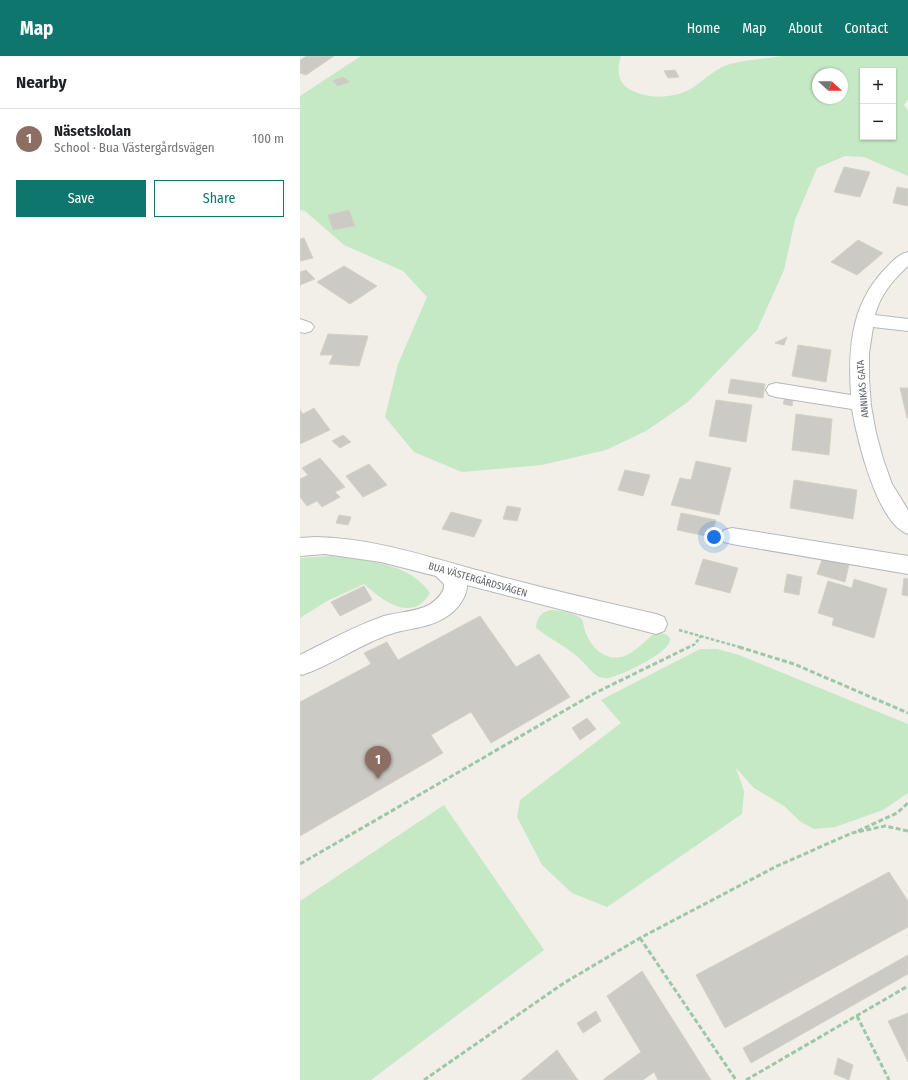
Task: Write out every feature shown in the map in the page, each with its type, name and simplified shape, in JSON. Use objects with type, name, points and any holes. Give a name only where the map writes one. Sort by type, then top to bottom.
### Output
[{"type":"street","name":"ANNIKAS GATA","points":[[908,256],[882,283],[870,302],[859,353],[861,403],[869,446],[878,474],[889,499],[908,526]]},
{"type":"street","points":[[865,320],[908,325]]},
{"type":"street","points":[[776,390],[861,403]]},
{"type":"street","points":[[732,536],[908,565]]},
{"type":"street","name":"BUA VÄSTERGÅRDSVÄGEN","points":[[300,547],[333,546],[362,548],[397,556],[504,587],[656,624]]},
{"type":"street","points":[[302,665],[377,628],[410,621],[439,611],[449,602],[456,590],[456,584],[453,577],[444,570]]},
{"type":"path","points":[[656,624],[794,664],[908,713]]},
{"type":"path","points":[[300,864],[595,693],[695,644],[701,636]]},
{"type":"path","points":[[424,1080],[564,984],[640,938],[777,866],[897,813],[908,803]]},
{"type":"path","points":[[852,833],[885,826],[908,831]]},
{"type":"path","points":[[640,938],[736,1080]]},
{"type":"path","points":[[746,1080],[908,986]]},
{"type":"path","points":[[857,1016],[889,1080]]},
{"type":"green space","points":[[361,56],[621,56],[619,74],[622,83],[625,86],[636,93],[662,97],[687,91],[722,67],[733,63],[782,56],[908,56],[908,99],[904,105],[908,111],[908,176],[864,157],[845,156],[817,168],[795,220],[784,270],[757,330],[688,402],[646,431],[606,450],[542,465],[462,472],[414,452],[385,417],[398,364],[427,297],[403,271],[344,245],[305,211],[300,210],[300,96]]},
{"type":"green space","points":[[332,556],[372,562],[399,569],[411,575],[430,593],[423,602],[415,607],[406,608],[397,606],[379,597],[364,584],[327,601],[300,618],[300,558]]},
{"type":"green space","points":[[552,610],[562,611],[581,618],[591,643],[601,653],[607,656],[620,657],[627,655],[657,632],[668,636],[670,642],[654,657],[640,665],[615,676],[607,678],[599,677],[572,652],[536,628],[537,621],[542,613]]},
{"type":"green space","points":[[700,649],[717,649],[739,655],[908,724],[908,793],[883,810],[835,827],[814,829],[801,822],[784,806],[754,788],[736,768],[744,791],[742,814],[607,907],[572,893],[542,865],[517,817],[520,800],[621,723],[601,700]]},
{"type":"green space","points":[[444,805],[544,950],[371,1080],[300,1080],[300,901]]},
{"type":"building","points":[[307,56],[334,56],[306,75],[300,73],[300,60]]},
{"type":"building","points":[[675,70],[679,77],[668,78],[664,71]]},
{"type":"building","points":[[343,77],[350,82],[338,86],[332,81]]},
{"type":"building","points":[[844,167],[870,172],[860,197],[834,192]]},
{"type":"building","points":[[897,187],[908,189],[908,206],[893,203]]},
{"type":"building","points":[[349,210],[355,226],[333,230],[328,215]]},
{"type":"building","points":[[304,238],[313,258],[300,261],[300,239]]},
{"type":"building","points":[[858,240],[883,253],[857,275],[831,262]]},
{"type":"building","points":[[344,266],[377,286],[350,304],[317,282]]},
{"type":"building","points":[[306,270],[315,279],[300,285],[300,272]]},
{"type":"building","points":[[328,334],[368,336],[359,366],[329,364],[333,355],[320,355]]},
{"type":"building","points":[[787,337],[784,345],[775,343]]},
{"type":"building","points":[[798,345],[831,350],[826,382],[792,376]]},
{"type":"building","points":[[731,379],[765,384],[763,398],[728,393]]},
{"type":"building","points":[[900,388],[908,388],[908,418],[907,418]]},
{"type":"building","points":[[785,398],[793,399],[792,406],[783,404]]},
{"type":"building","points":[[716,400],[752,405],[746,442],[709,436]]},
{"type":"building","points":[[314,408],[330,430],[300,444],[300,410],[303,414]]},
{"type":"building","points":[[796,414],[832,419],[829,455],[792,450]]},
{"type":"building","points":[[343,435],[351,442],[340,448],[332,441]]},
{"type":"building","points":[[320,458],[345,487],[335,492],[340,497],[322,507],[317,501],[307,506],[300,497],[300,479],[308,475],[302,468]]},
{"type":"building","points":[[696,461],[731,468],[719,515],[671,505],[680,478],[691,480]]},
{"type":"building","points":[[369,464],[387,485],[363,497],[346,476]]},
{"type":"building","points":[[625,470],[650,475],[643,496],[618,490]]},
{"type":"building","points":[[794,480],[857,490],[853,519],[790,508]]},
{"type":"building","points":[[507,506],[521,508],[517,521],[503,519]]},
{"type":"building","points":[[451,512],[482,520],[474,537],[442,529]]},
{"type":"building","points":[[681,513],[716,520],[711,537],[677,530]]},
{"type":"building","points":[[339,515],[351,517],[348,525],[336,523]]},
{"type":"building","points":[[823,557],[849,564],[845,582],[817,574]]},
{"type":"building","points":[[703,559],[738,568],[730,593],[695,584]]},
{"type":"building","points":[[787,574],[802,577],[799,595],[784,592]]},
{"type":"building","points":[[904,578],[908,579],[908,596],[902,595]]},
{"type":"building","points":[[854,579],[887,589],[874,638],[832,625],[834,618],[818,613],[828,581],[852,588]]},
{"type":"building","points":[[364,586],[372,600],[340,616],[331,602]]},
{"type":"building","points":[[480,616],[516,667],[539,654],[570,697],[491,743],[471,712],[431,735],[443,753],[300,836],[300,702],[371,664],[364,653],[387,642],[398,660]]},
{"type":"building","points":[[587,718],[596,729],[580,740],[572,728]]},
{"type":"building","points":[[889,872],[908,901],[908,927],[725,1028],[696,975]]},
{"type":"building","points":[[908,955],[908,974],[751,1063],[743,1048]]},
{"type":"building","points":[[642,971],[711,1080],[658,1080],[654,1072],[643,1080],[604,1080],[641,1052],[607,996]]},
{"type":"building","points":[[596,1011],[601,1021],[583,1033],[577,1023]]},
{"type":"building","points":[[908,1013],[908,1062],[888,1021]]},
{"type":"building","points":[[557,1050],[578,1080],[521,1080]]},
{"type":"building","points":[[838,1058],[853,1065],[849,1080],[834,1074]]},
{"type":"place","name":"Näsetskolan","points":[[378,779]]}]
